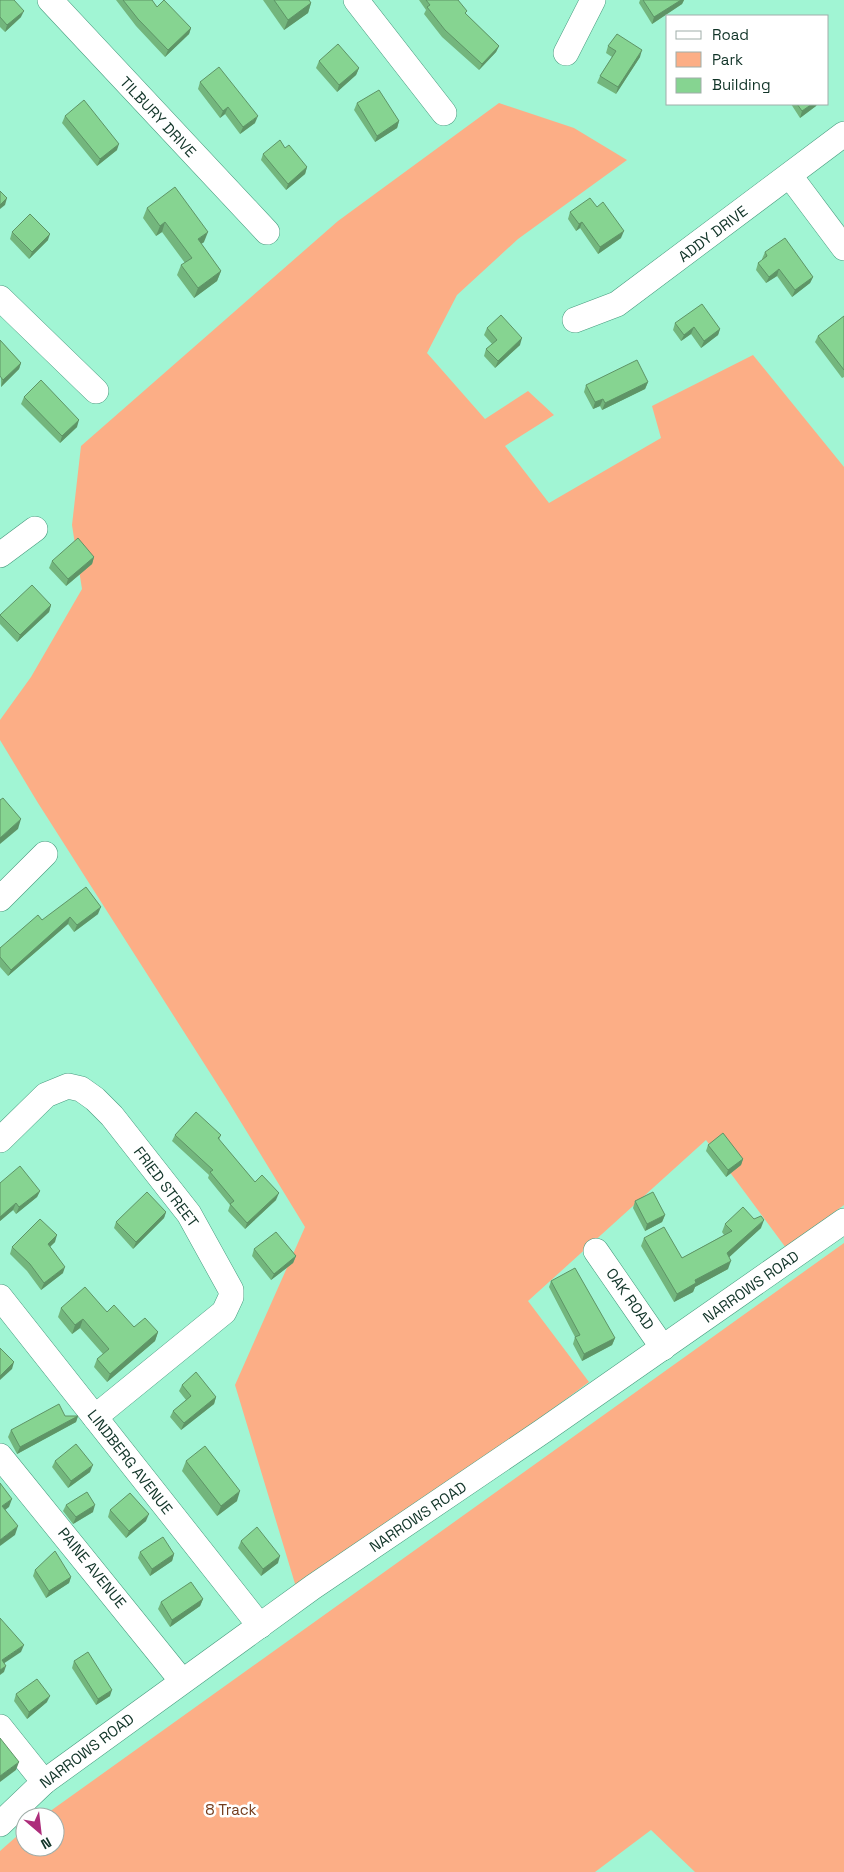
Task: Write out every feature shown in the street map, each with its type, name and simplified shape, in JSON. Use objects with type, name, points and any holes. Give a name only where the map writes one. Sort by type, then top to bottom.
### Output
[{"type":"street","name":"TILBURY DRIVE","points":[[50,0],[267,232]]},
{"type":"street","points":[[356,0],[444,113]]},
{"type":"street","points":[[566,53],[593,0]]},
{"type":"street","name":"ADDY DRIVE","points":[[575,320],[617,304],[844,134]]},
{"type":"street","points":[[790,176],[844,248]]},
{"type":"street","points":[[0,298],[96,391]]},
{"type":"street","points":[[0,555],[35,530]]},
{"type":"street","points":[[0,899],[45,854]]},
{"type":"street","name":"FRIED STREET","points":[[0,1140],[46,1095],[68,1086],[95,1099],[112,1116],[189,1214],[231,1290],[231,1297],[224,1312],[95,1417]]},
{"type":"street","name":"NARROWS ROAD","points":[[0,1824],[44,1782],[313,1587],[664,1348],[844,1221]]},
{"type":"street","name":"OAK ROAD","points":[[596,1251],[664,1348]]},
{"type":"street","name":"LINDBERG AVENUE","points":[[0,1297],[260,1626]]},
{"type":"street","name":"PAINE AVENUE","points":[[0,1456],[182,1681]]},
{"type":"street","points":[[0,1727],[44,1782]]},
{"type":"green space","points":[[499,103],[574,128],[627,160],[518,239],[457,295],[427,353],[485,419],[528,391],[554,415],[505,446],[549,503],[661,438],[652,406],[753,355],[844,467],[844,1205],[786,1248],[706,1140],[528,1301],[589,1382],[299,1597],[235,1385],[305,1227],[228,1101],[38,803],[0,740],[0,720],[31,677],[82,589],[72,525],[81,446],[338,221]]},
{"type":"green space","name":"8 Track","points":[[844,1243],[844,1872],[695,1872],[651,1830],[595,1872],[0,1872],[0,1851],[15,1838],[15,1857],[65,1857],[65,1807],[56,1807]]},
{"type":"building","points":[[0,0],[14,0],[24,11],[7,25],[0,17]]},
{"type":"building","points":[[123,0],[152,0],[157,7],[164,0],[191,28],[168,50],[138,19]]},
{"type":"building","points":[[274,0],[309,0],[311,3],[288,20]]},
{"type":"building","points":[[426,0],[458,0],[467,11],[465,13],[499,46],[482,64],[445,30],[427,7],[430,5]]},
{"type":"building","points":[[643,0],[681,0],[654,17]]},
{"type":"building","points":[[617,34],[642,50],[618,87],[600,76],[616,51],[608,46]]},
{"type":"building","points":[[338,44],[359,68],[339,85],[319,61]]},
{"type":"building","points":[[219,67],[258,116],[243,127],[228,107],[223,111],[200,82]]},
{"type":"building","points":[[379,90],[399,121],[377,136],[357,103]]},
{"type":"building","points":[[84,100],[119,144],[100,159],[65,116]]},
{"type":"building","points":[[798,105],[811,105],[802,111]]},
{"type":"building","points":[[280,140],[285,148],[289,145],[307,167],[288,184],[263,154]]},
{"type":"building","points":[[175,187],[208,232],[198,239],[221,271],[198,288],[181,265],[192,258],[165,222],[160,226],[147,208]]},
{"type":"building","points":[[0,191],[7,198],[0,205]]},
{"type":"building","points":[[590,198],[597,207],[603,202],[624,231],[600,247],[582,222],[579,224],[570,212]]},
{"type":"building","points":[[30,214],[50,234],[32,252],[12,232]]},
{"type":"building","points":[[785,238],[813,277],[795,290],[779,269],[769,277],[758,263],[767,256],[765,252]]},
{"type":"building","points":[[702,304],[720,329],[704,341],[694,327],[684,335],[675,323]]},
{"type":"building","points":[[501,315],[522,338],[498,361],[486,349],[497,340],[487,328]]},
{"type":"building","points":[[844,316],[844,370],[818,336]]},
{"type":"building","points":[[0,340],[21,363],[3,380],[0,376]]},
{"type":"building","points":[[637,360],[648,382],[605,403],[603,399],[595,402],[586,385]]},
{"type":"building","points":[[41,380],[79,420],[62,436],[24,397]]},
{"type":"building","points":[[78,538],[94,557],[68,579],[52,561]]},
{"type":"building","points":[[32,585],[51,605],[20,635],[0,615]]},
{"type":"building","points":[[3,798],[21,819],[0,838],[0,800]]},
{"type":"building","points":[[86,887],[101,907],[77,925],[70,917],[11,970],[0,957],[0,948],[38,915],[42,920]]},
{"type":"building","points":[[196,1112],[221,1135],[218,1138],[255,1182],[262,1175],[279,1193],[247,1223],[230,1204],[234,1201],[210,1172],[213,1170],[175,1135]]},
{"type":"building","points":[[723,1133],[743,1159],[728,1170],[708,1145]]},
{"type":"building","points":[[20,1166],[40,1191],[19,1207],[16,1203],[0,1217],[0,1183]]},
{"type":"building","points":[[147,1192],[166,1212],[136,1242],[116,1222]]},
{"type":"building","points":[[653,1192],[665,1215],[647,1224],[635,1201]]},
{"type":"building","points":[[743,1207],[754,1219],[761,1216],[764,1220],[727,1253],[731,1261],[695,1280],[696,1283],[677,1294],[644,1238],[664,1227],[682,1258],[732,1231],[725,1224]]},
{"type":"building","points":[[40,1219],[57,1235],[48,1244],[65,1267],[44,1283],[30,1264],[12,1247]]},
{"type":"building","points":[[276,1232],[296,1256],[274,1274],[254,1249]]},
{"type":"building","points":[[575,1268],[615,1338],[584,1354],[575,1337],[580,1335],[551,1281]]},
{"type":"building","points":[[85,1287],[107,1312],[114,1305],[134,1327],[145,1318],[158,1332],[110,1374],[97,1359],[109,1349],[83,1319],[75,1325],[61,1308]]},
{"type":"building","points":[[0,1348],[14,1362],[0,1376]]},
{"type":"building","points":[[196,1372],[216,1397],[184,1423],[173,1411],[191,1396],[182,1385]]},
{"type":"building","points":[[59,1404],[65,1416],[78,1416],[20,1447],[11,1430]]},
{"type":"building","points":[[76,1444],[93,1465],[71,1481],[55,1461]]},
{"type":"building","points":[[205,1446],[240,1491],[221,1506],[186,1461]]},
{"type":"building","points":[[0,1483],[12,1499],[2,1506],[18,1526],[0,1540]]},
{"type":"building","points":[[87,1492],[95,1505],[76,1517],[66,1505]]},
{"type":"building","points":[[130,1493],[149,1514],[129,1531],[110,1510]]},
{"type":"building","points":[[257,1527],[280,1556],[263,1569],[241,1541]]},
{"type":"building","points":[[163,1537],[174,1554],[152,1569],[140,1552]]},
{"type":"building","points":[[55,1551],[71,1577],[49,1591],[35,1570]]},
{"type":"building","points":[[191,1582],[203,1599],[172,1620],[161,1602]]},
{"type":"building","points":[[0,1618],[24,1645],[2,1660],[6,1666],[0,1670]]},
{"type":"building","points":[[88,1652],[112,1690],[98,1699],[74,1661]]},
{"type":"building","points":[[37,1679],[50,1696],[29,1712],[16,1694]]},
{"type":"building","points":[[0,1738],[19,1762],[0,1776]]}]
